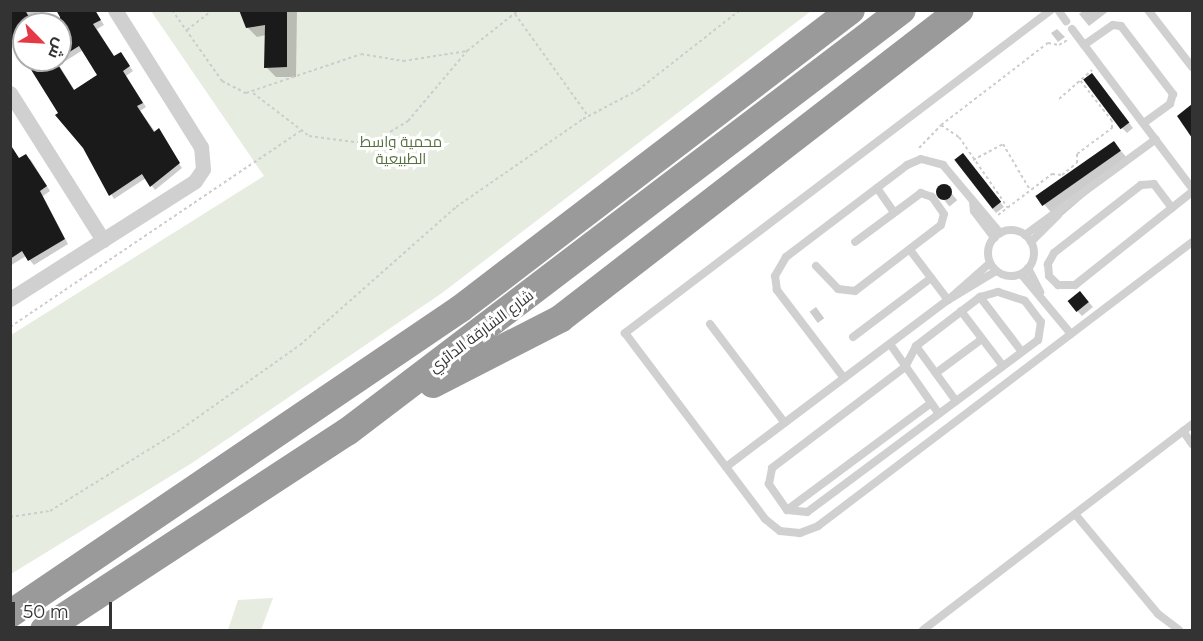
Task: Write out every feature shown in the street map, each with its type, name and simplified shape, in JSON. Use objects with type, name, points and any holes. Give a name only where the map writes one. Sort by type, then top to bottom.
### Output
[{"type":"highway","name":"شارع الشارقة الدائري","points":[[10,614],[460,309],[851,10]]},
{"type":"highway","name":"شارع الشارقة الدائري","points":[[44,630],[249,499],[400,393],[902,10]]},
{"type":"highway","points":[[400,393],[439,382],[560,319],[960,10]]},
{"type":"street","points":[[10,299],[195,181],[205,161],[201,147],[115,10]]},
{"type":"street","points":[[10,93],[103,240]]},
{"type":"street","points":[[10,598],[100,554]]},
{"type":"lane","points":[[1051,10],[625,333],[772,526],[790,533],[810,531],[1192,242]]},
{"type":"lane","points":[[1058,10],[1066,21]]},
{"type":"lane","points":[[1148,10],[1192,67]]},
{"type":"lane","points":[[1084,45],[1113,26],[1123,28],[1174,96],[1170,104],[1144,123]]},
{"type":"lane","points":[[1074,31],[1192,188]]},
{"type":"lane","points":[[1028,239],[1156,139]]},
{"type":"lane","points":[[844,378],[781,297],[775,276],[786,257],[914,161],[929,159],[943,165],[990,220],[997,235]]},
{"type":"lane","points":[[1172,208],[1154,184],[1141,184],[1054,253],[1048,264],[1049,276],[1058,285],[1075,285],[1172,208],[1192,192]]},
{"type":"lane","points":[[877,188],[894,212]]},
{"type":"lane","points":[[816,266],[833,286],[849,292],[910,250],[941,225],[944,214],[925,193],[894,212],[855,242]]},
{"type":"lane","points":[[973,202],[974,211],[997,235]]},
{"type":"lane","points":[[1013,230],[1028,239],[1034,255],[1028,268],[1021,274],[1008,276],[996,271],[990,263],[988,250],[997,235],[1013,230]]},
{"type":"lane","points":[[910,250],[948,300]]},
{"type":"lane","points":[[726,467],[948,300],[990,263]]},
{"type":"lane","points":[[1028,268],[1040,292],[1071,334]]},
{"type":"lane","points":[[948,300],[996,271]]},
{"type":"lane","points":[[1021,274],[1040,292]]},
{"type":"lane","points":[[853,337],[931,278]]},
{"type":"lane","points":[[998,292],[1025,301],[1043,330],[1038,340],[807,512],[787,510],[769,484],[769,471],[905,367],[916,346],[980,297],[998,292]]},
{"type":"lane","points":[[980,297],[1022,352]]},
{"type":"lane","points":[[961,311],[1003,366]]},
{"type":"lane","points":[[710,324],[785,423]]},
{"type":"lane","points":[[936,373],[982,339]]},
{"type":"lane","points":[[890,344],[939,414]]},
{"type":"lane","points":[[916,346],[956,401]]},
{"type":"lane","points":[[977,386],[986,399]]},
{"type":"lane","points":[[787,510],[931,403]]},
{"type":"lane","points":[[923,630],[1192,424]]},
{"type":"lane","points":[[1183,431],[1192,444]]},
{"type":"lane","points":[[1075,514],[1158,614],[1179,630]]},
{"type":"path","points":[[172,10],[222,81],[233,89],[253,93],[301,131],[317,138],[362,143],[388,135],[408,121],[467,51],[519,10]]},
{"type":"path","points":[[186,30],[213,10]]},
{"type":"path","points":[[10,517],[51,511],[177,432],[300,345],[456,207],[588,116],[638,90],[740,10]]},
{"type":"path","points":[[515,14],[588,116]]},
{"type":"path","points":[[914,161],[922,142],[941,125],[1048,43],[1059,45],[1074,31]]},
{"type":"path","points":[[253,93],[361,54],[403,61],[467,51]]},
{"type":"path","points":[[1059,99],[1098,64]]},
{"type":"path","points":[[990,220],[1052,174],[1062,175],[1077,163],[1077,153],[1113,125],[1080,80]]},
{"type":"path","points":[[941,125],[959,137],[1008,208]]},
{"type":"path","points":[[10,327],[301,131]]},
{"type":"path","points":[[973,160],[1003,144],[1031,190]]},
{"type":"green space","name":"محمية واسط الطبيعية","points":[[151,11],[811,11],[442,293],[192,463],[11,574],[11,335],[264,176]]},
{"type":"green space","points":[[273,598],[261,630],[228,630],[238,600]]},
{"type":"building","points":[[10,10],[25,10],[26,12],[12,12],[12,40]]},
{"type":"building","points":[[56,10],[95,10],[101,20],[93,24],[114,56],[121,52],[130,66],[123,71],[143,103],[137,106],[154,132],[159,128],[180,163],[150,187],[142,174],[109,196],[83,148],[55,115],[58,113],[32,72],[63,72],[74,90],[97,75],[79,46],[72,50],[72,12],[57,12]]},
{"type":"building","points":[[239,10],[287,10],[287,67],[264,68],[265,25],[246,28]]},
{"type":"building","points":[[1092,73],[1129,123],[1121,129],[1083,80]]},
{"type":"building","points":[[1192,104],[1192,138],[1177,116]]},
{"type":"building","points":[[1114,141],[1121,151],[1042,206],[1035,196]]},
{"type":"building","points":[[10,144],[19,158],[26,154],[47,186],[40,191],[65,239],[28,261],[22,251],[10,259]]},
{"type":"building","points":[[963,153],[1001,202],[993,209],[954,160]]},
{"type":"building","points":[[941,184],[947,184],[952,192],[950,198],[941,200],[936,195],[936,189]]},
{"type":"building","points":[[1080,291],[1089,302],[1076,312],[1068,301]]}]
